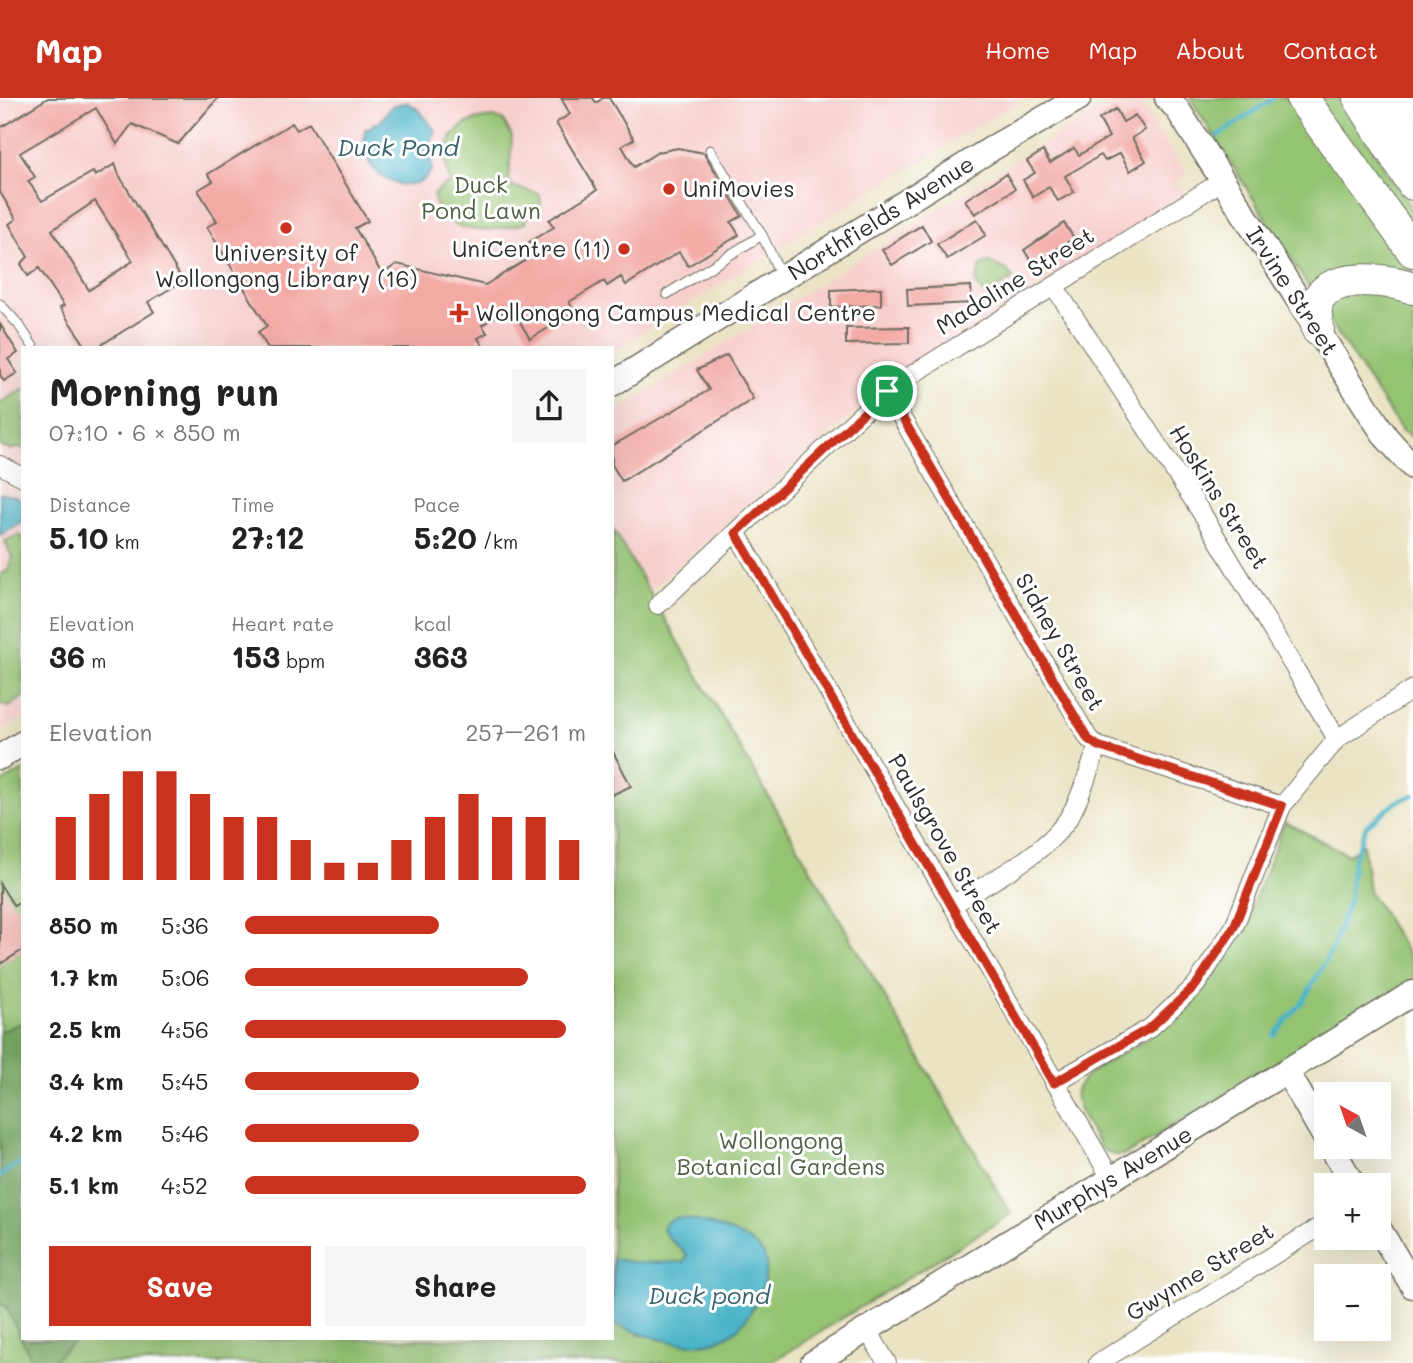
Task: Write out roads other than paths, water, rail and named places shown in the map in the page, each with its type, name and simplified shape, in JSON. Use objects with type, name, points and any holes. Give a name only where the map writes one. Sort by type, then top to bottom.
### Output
[{"type":"highway","points":[[1302,98],[1413,251]]},
{"type":"highway","points":[[1359,98],[1413,184]]},
{"type":"highway","points":[[1385,98],[1413,143]]},
{"type":"highway","points":[[1318,330],[1317,303],[1326,290],[1334,286],[1355,281],[1386,281],[1413,288]]},
{"type":"main road","name":"Northfields Avenue","points":[[614,371],[1056,98]]},
{"type":"main road","name":"Northfields Avenue","points":[[614,383],[996,146],[1079,98]]},
{"type":"main road","name":"Irvine Street","points":[[1173,102],[1386,437],[1413,467]]},
{"type":"main road","points":[[0,757],[21,744]]},
{"type":"main road","name":"Murphys Avenue","points":[[813,1363],[1413,993]]},
{"type":"main road","points":[[1287,1072],[1314,1118]]},
{"type":"main road","points":[[1391,1249],[1413,1286]]},
{"type":"street","name":"Madoline Street","points":[[658,605],[887,391],[1222,181]]},
{"type":"street","name":"Hoskins Street","points":[[1054,286],[1203,515],[1338,739]]},
{"type":"street","name":"Sidney Street","points":[[887,391],[1088,739],[1098,746],[1282,806]]},
{"type":"street","points":[[0,465],[21,477]]},
{"type":"street","name":"Paulsgrove Street","points":[[736,533],[1112,1180]]},
{"type":"street","points":[[1054,1083],[1150,1028],[1196,985],[1234,927],[1282,806],[1338,739],[1413,690]]},
{"type":"street","points":[[952,905],[1026,860],[1050,839],[1072,814],[1098,746]]},
{"type":"street","name":"Gwynne Street","points":[[1098,1363],[1314,1230]]},
{"type":"street","points":[[867,1329],[887,1363]]},
{"type":"lane","points":[[710,150],[762,235],[778,269]]},
{"type":"lane","points":[[667,294],[762,235]]},
{"type":"lane","points":[[0,304],[33,346]]},
{"type":"water","name":"Duck Pond","points":[[407,102],[420,111],[435,130],[430,149],[432,170],[421,182],[407,185],[385,178],[373,168],[367,158],[364,142],[365,129],[372,127],[373,123],[379,123],[392,106]]},
{"type":"water","points":[[0,493],[21,501],[21,522],[0,535]]},
{"type":"water","name":"Duck pond","points":[[676,1218],[697,1221],[736,1234],[748,1240],[763,1254],[766,1262],[764,1281],[750,1312],[736,1329],[715,1341],[701,1344],[675,1342],[614,1324],[614,1259],[639,1263],[684,1262],[687,1255],[662,1228],[669,1220]]},
{"type":"waterway","points":[[1218,136],[1274,98]]},
{"type":"waterway","points":[[1274,1035],[1303,1001],[1331,951],[1349,900],[1353,861],[1366,826],[1397,802],[1413,795]]},
{"type":"waterway","points":[[0,1176],[21,1161]]},
{"type":"place","name":"UniMovies","points":[[669,189]]},
{"type":"place","name":"University of Wollongong Library (16)","points":[[286,228]]},
{"type":"place","name":"UniCentre (11)","points":[[624,249]]},
{"type":"place","name":"Wollongong Campus Medical Centre","points":[[459,313]]},
{"type":"park label","name":"Duck Pond Lawn","points":[[481,198]]},
{"type":"park label","name":"Wollongong Botanical Gardens","points":[[781,1154]]}]
